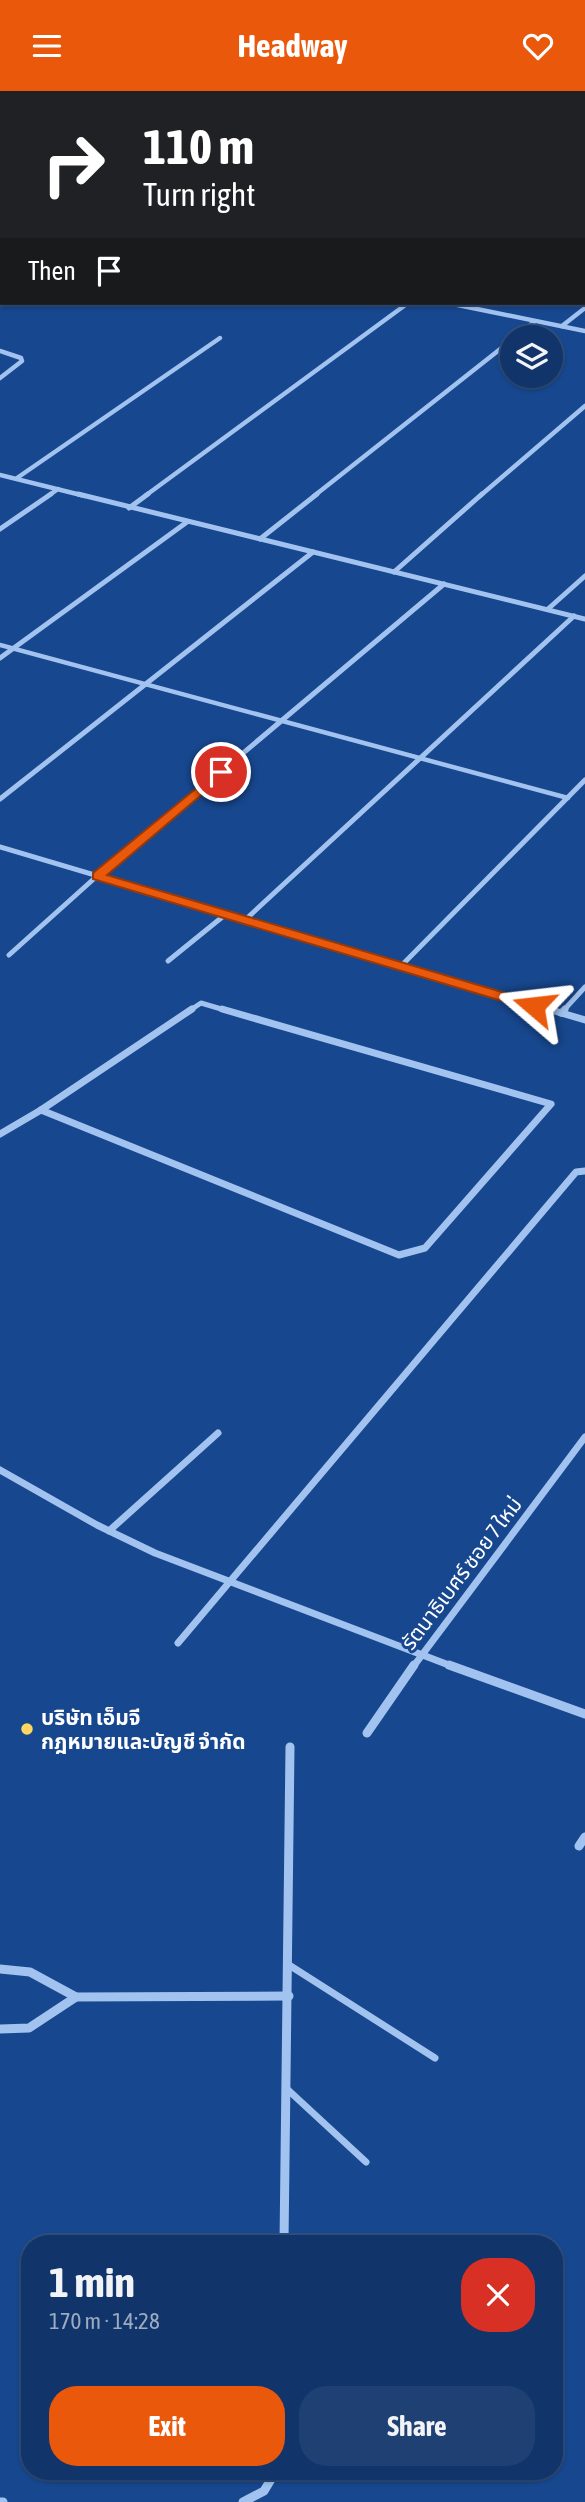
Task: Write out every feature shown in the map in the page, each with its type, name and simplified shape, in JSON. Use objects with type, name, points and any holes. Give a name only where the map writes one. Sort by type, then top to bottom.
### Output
[{"type":"street","points":[[129,508],[405,305]]},
{"type":"street","points":[[457,305],[555,325]]},
{"type":"street","points":[[563,325],[585,308]]},
{"type":"street","points":[[530,325],[534,322]]},
{"type":"street","points":[[563,326],[585,331]]},
{"type":"street","points":[[17,478],[220,338]]},
{"type":"street","points":[[260,539],[500,348]]},
{"type":"street","points":[[0,351],[21,358],[22,361],[0,378]]},
{"type":"street","points":[[394,572],[585,406]]},
{"type":"street","points":[[0,475],[585,619]]},
{"type":"street","points":[[0,529],[58,489]]},
{"type":"street","points":[[0,658],[187,522]]},
{"type":"street","points":[[0,799],[313,552]]},
{"type":"street","points":[[548,609],[585,576]]},
{"type":"street","points":[[9,955],[97,876],[444,584]]},
{"type":"street","points":[[245,920],[574,616]]},
{"type":"street","points":[[401,966],[585,780]]},
{"type":"street","points":[[0,847],[585,1020]]},
{"type":"street","points":[[169,961],[226,914]]},
{"type":"street","points":[[561,1013],[585,987]]},
{"type":"street","points":[[0,1134],[41,1110],[201,1003],[551,1104],[425,1248],[400,1255],[41,1110]]},
{"type":"street","points":[[178,1643],[576,1173],[585,1171]]},
{"type":"street","points":[[109,1531],[218,1433]]},
{"type":"street","name":"รัตนาธิเบศร์ ซอย 7 ใหม่","points":[[368,1733],[421,1655],[585,1437]]},
{"type":"street","points":[[0,1471],[155,1553],[421,1655],[585,1714]]},
{"type":"street","points":[[284,2235],[290,1747]]},
{"type":"street","points":[[579,1846],[585,1837]]},
{"type":"street","points":[[0,1969],[30,1972],[76,1997],[289,1996]]},
{"type":"street","points":[[0,2029],[29,2028],[76,1997]]},
{"type":"street","points":[[243,2502],[254,2500],[272,2480]]},
{"type":"lane","points":[[0,645],[283,719],[568,798]]},
{"type":"lane","points":[[289,1965],[435,2059]]},
{"type":"lane","points":[[287,2089],[366,2162]]},
{"type":"place","name":"บริษัท เอ็มจี กฎหมายและบัญชี จำกัด","points":[[27,1729]]},
{"type":"route","points":[[221,772],[97,876],[534,1006]]}]
